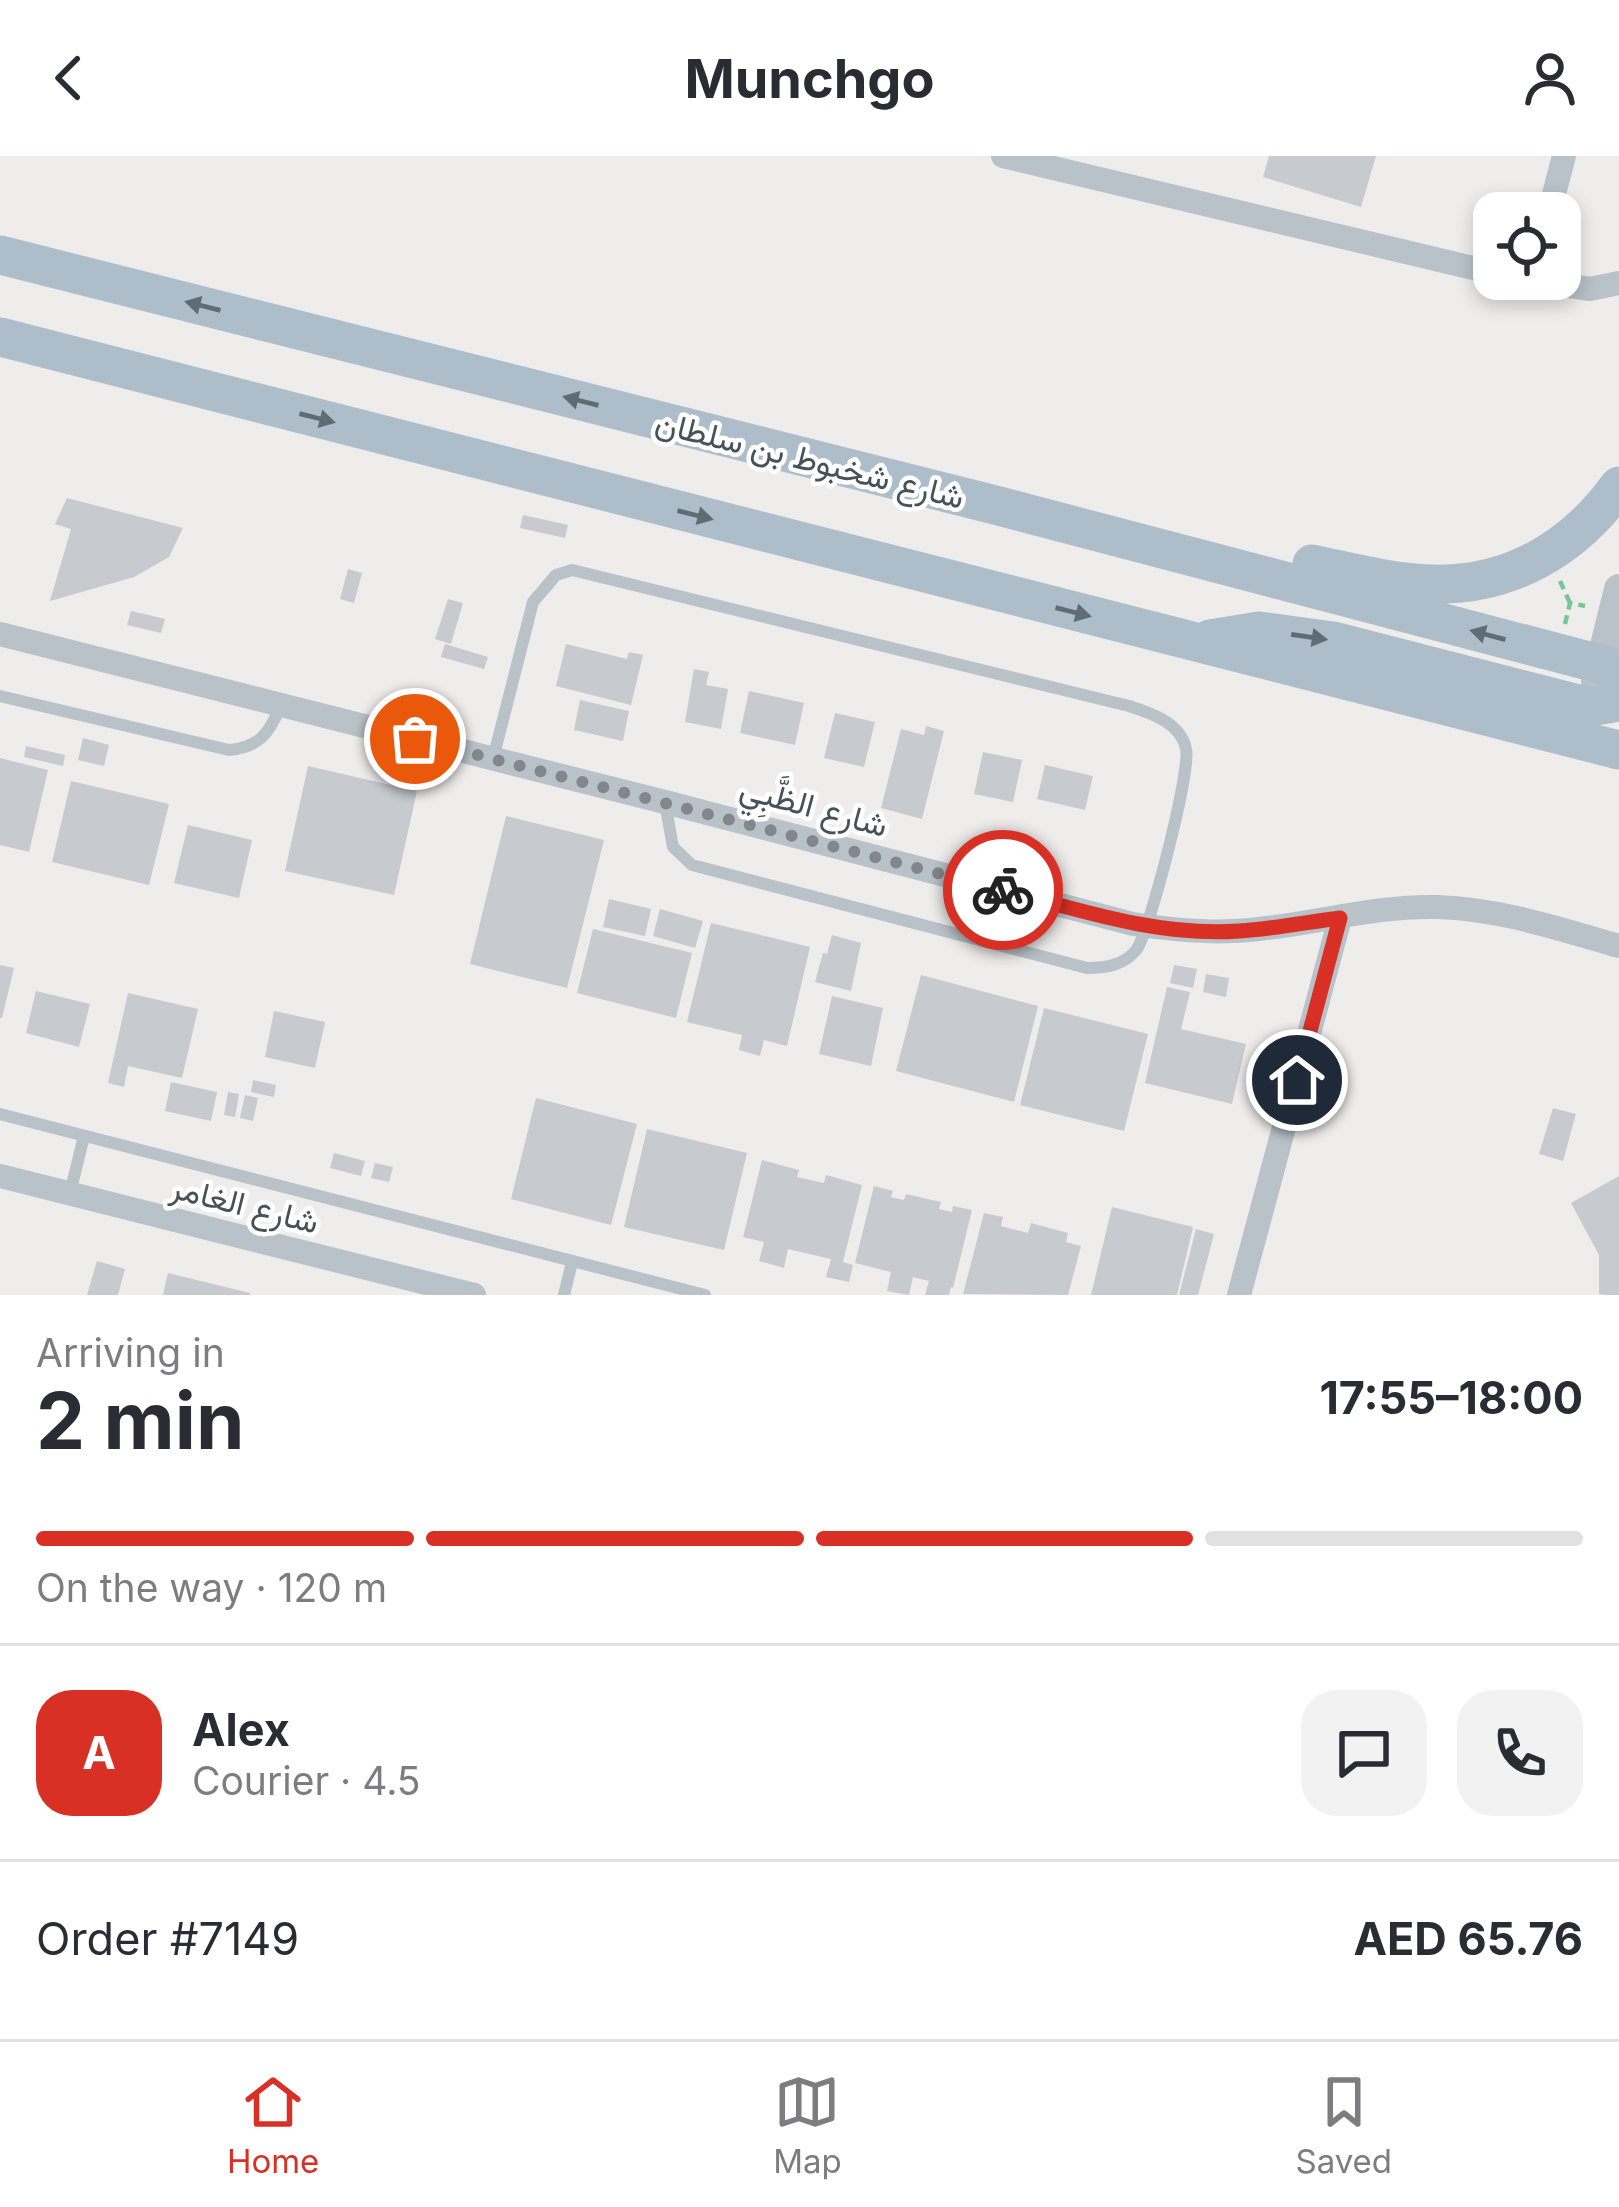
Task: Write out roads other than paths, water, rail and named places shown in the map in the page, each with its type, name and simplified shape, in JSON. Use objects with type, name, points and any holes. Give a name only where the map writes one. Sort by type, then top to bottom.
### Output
[{"type":"main road","name":"شارع شخبوط بن سلطان","points":[[0,255],[999,506],[1610,667]]},
{"type":"main road","points":[[0,338],[1193,643],[1603,725]]},
{"type":"main road","points":[[999,506],[1396,580],[1459,584],[1505,574],[1548,555],[1597,515],[1619,486]]},
{"type":"street","points":[[1004,156],[1473,268]]},
{"type":"street","points":[[1555,192],[1564,156]]},
{"type":"street","points":[[1590,289],[1619,283]]},
{"type":"street","points":[[1581,288],[1619,304]]},
{"type":"street","points":[[1603,725],[1619,589]]},
{"type":"street","name":"شارع الظَّبِي","points":[[0,634],[1148,926],[1238,931],[1405,908],[1470,909],[1619,946]]},
{"type":"street","points":[[1239,1295],[1340,918]]},
{"type":"street","name":"شارع الغامر","points":[[0,1176],[474,1295]]},
{"type":"lane","points":[[493,759],[533,602],[556,575],[572,570],[1129,706],[1161,718],[1186,749],[1185,776],[1148,926],[1135,952],[1105,968],[1087,968],[692,865],[674,847],[665,802]]},
{"type":"lane","points":[[0,695],[229,750],[259,742],[281,705]]},
{"type":"lane","points":[[0,1114],[705,1295]]},
{"type":"lane","points":[[70,1194],[84,1136]]},
{"type":"lane","points":[[564,1295],[572,1262]]}]
